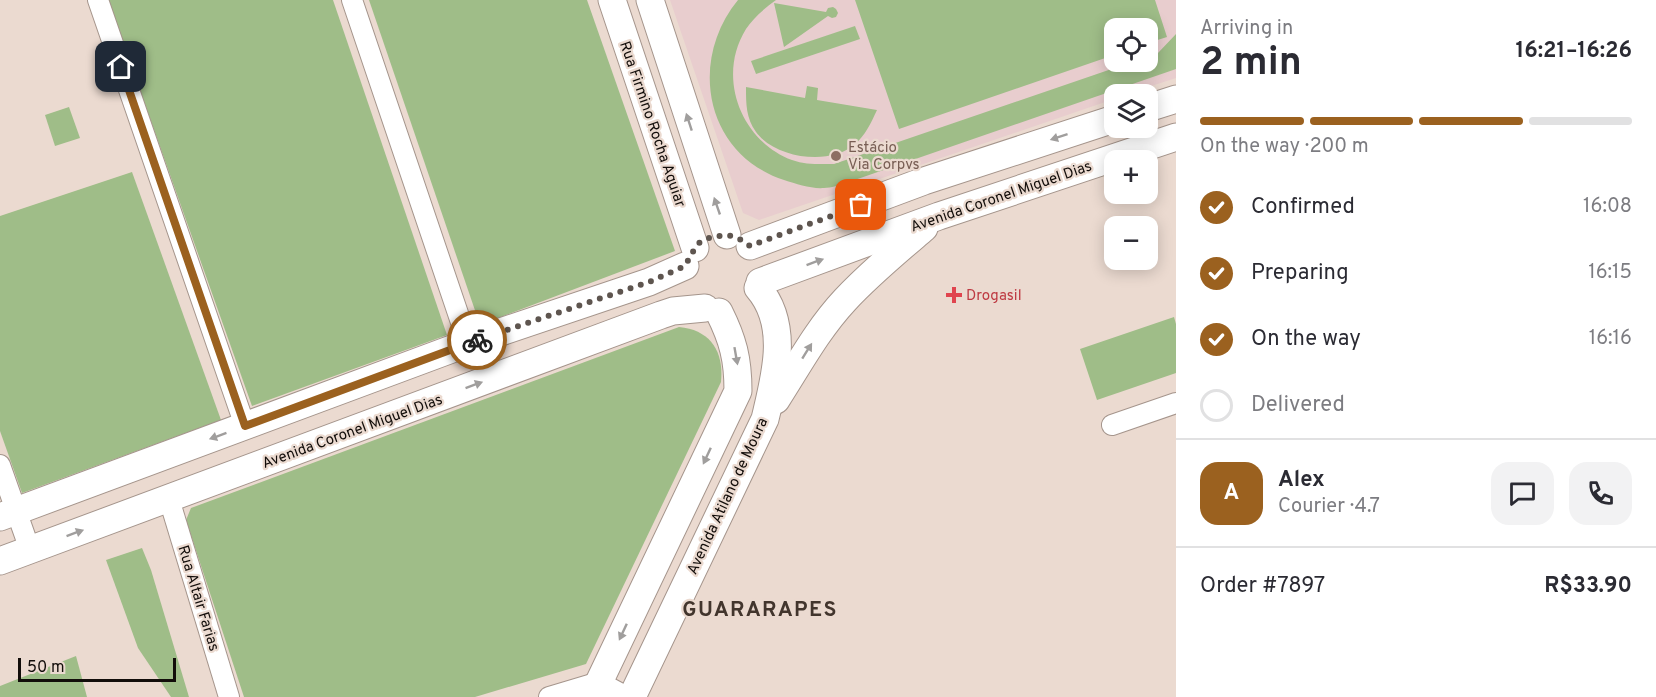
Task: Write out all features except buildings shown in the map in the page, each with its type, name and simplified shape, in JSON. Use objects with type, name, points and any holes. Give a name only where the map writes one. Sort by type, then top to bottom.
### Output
[{"type":"main road","name":"Rua Firmino Rocha Aguiar","points":[[612,0],[690,257]]},
{"type":"main road","points":[[650,0],[739,241],[759,261],[761,268],[759,285],[749,302],[726,312],[712,310]]},
{"type":"main road","points":[[1158,105],[1176,99]]},
{"type":"main road","points":[[596,690],[738,391],[735,350],[730,334],[712,310],[694,299],[688,290],[685,278],[690,257],[700,242],[711,237],[739,241],[1104,122]]},
{"type":"main road","name":"Avenida Coronel Miguel Dias","points":[[759,285],[939,216],[1176,137]]},
{"type":"main road","points":[[765,419],[817,334],[844,301],[883,263],[939,216]]},
{"type":"main road","points":[[8,514],[468,343],[649,282],[690,257]]},
{"type":"main road","name":"Avenida Atilano de Moura","points":[[632,697],[765,419],[777,370],[776,330],[768,299],[759,285]]},
{"type":"main road","name":"Avenida Coronel Miguel Dias","points":[[0,561],[661,315],[673,311],[712,310]]},
{"type":"street","points":[[98,0],[245,426]]},
{"type":"street","points":[[352,0],[468,343]]},
{"type":"street","points":[[1112,425],[1176,403]]},
{"type":"street","points":[[0,465],[8,514],[30,550]]},
{"type":"street","name":"Rua Altair Farias","points":[[169,500],[229,697]]},
{"type":"street","points":[[549,697],[596,690],[627,697]]},
{"type":"shaded area","name":"Estácio Via Corpvs","points":[[670,0],[1176,0],[1176,78],[1158,84],[1104,84],[1104,102],[759,220],[743,213]]},
{"type":"green space","points":[[108,0],[333,0],[447,335],[252,406]]},
{"type":"green space","points":[[369,0],[587,0],[675,251],[480,325]]},
{"type":"green space","points":[[738,0],[776,0],[746,29],[737,48],[733,67],[734,87],[747,123],[759,138],[774,151],[802,163],[834,164],[1104,72],[1158,72],[1158,53],[1176,34],[1176,69],[1133,84],[1104,84],[1104,94],[844,184],[819,188],[784,180],[757,167],[736,149],[722,128],[713,103],[710,77],[713,50],[722,24]]},
{"type":"green space","points":[[855,0],[1155,0],[1167,37],[1158,40],[1158,18],[1104,18],[1104,58],[899,129]]},
{"type":"green space","points":[[774,3],[826,12],[828,8],[833,7],[838,13],[836,17],[828,16],[784,47]]},
{"type":"green space","points":[[855,26],[860,39],[756,74],[751,61]]},
{"type":"green space","points":[[807,86],[818,88],[817,100],[877,110],[865,133],[854,145],[843,152],[831,155],[803,156],[776,148],[756,132],[748,116],[746,87],[805,98]]},
{"type":"green space","points":[[69,107],[80,138],[55,146],[45,115]]},
{"type":"green space","points":[[132,172],[221,420],[22,493],[0,431],[0,216]]},
{"type":"green space","points":[[1174,317],[1176,373],[1097,400],[1080,349]]},
{"type":"green space","points":[[679,327],[699,333],[713,344],[720,361],[721,382],[586,664],[475,697],[244,697],[186,520],[191,508]]},
{"type":"green space","points":[[142,548],[151,570],[189,697],[171,697],[138,648],[106,560]]},
{"type":"green space","points":[[76,656],[87,697],[0,697],[0,686]]},
{"type":"way so far","points":[[477,340],[649,282],[685,266],[688,257],[700,242],[711,237],[727,235],[738,238],[750,246],[861,205]]},
{"type":"place","name":"Estácio Via Corpvs","points":[[836,156]]},
{"type":"place","name":"Drogasil","points":[[954,295]]},
{"type":"district","name":"GUARARAPES","points":[[760,609]]},
{"type":"route","points":[[121,67],[245,426],[477,340]]}]
